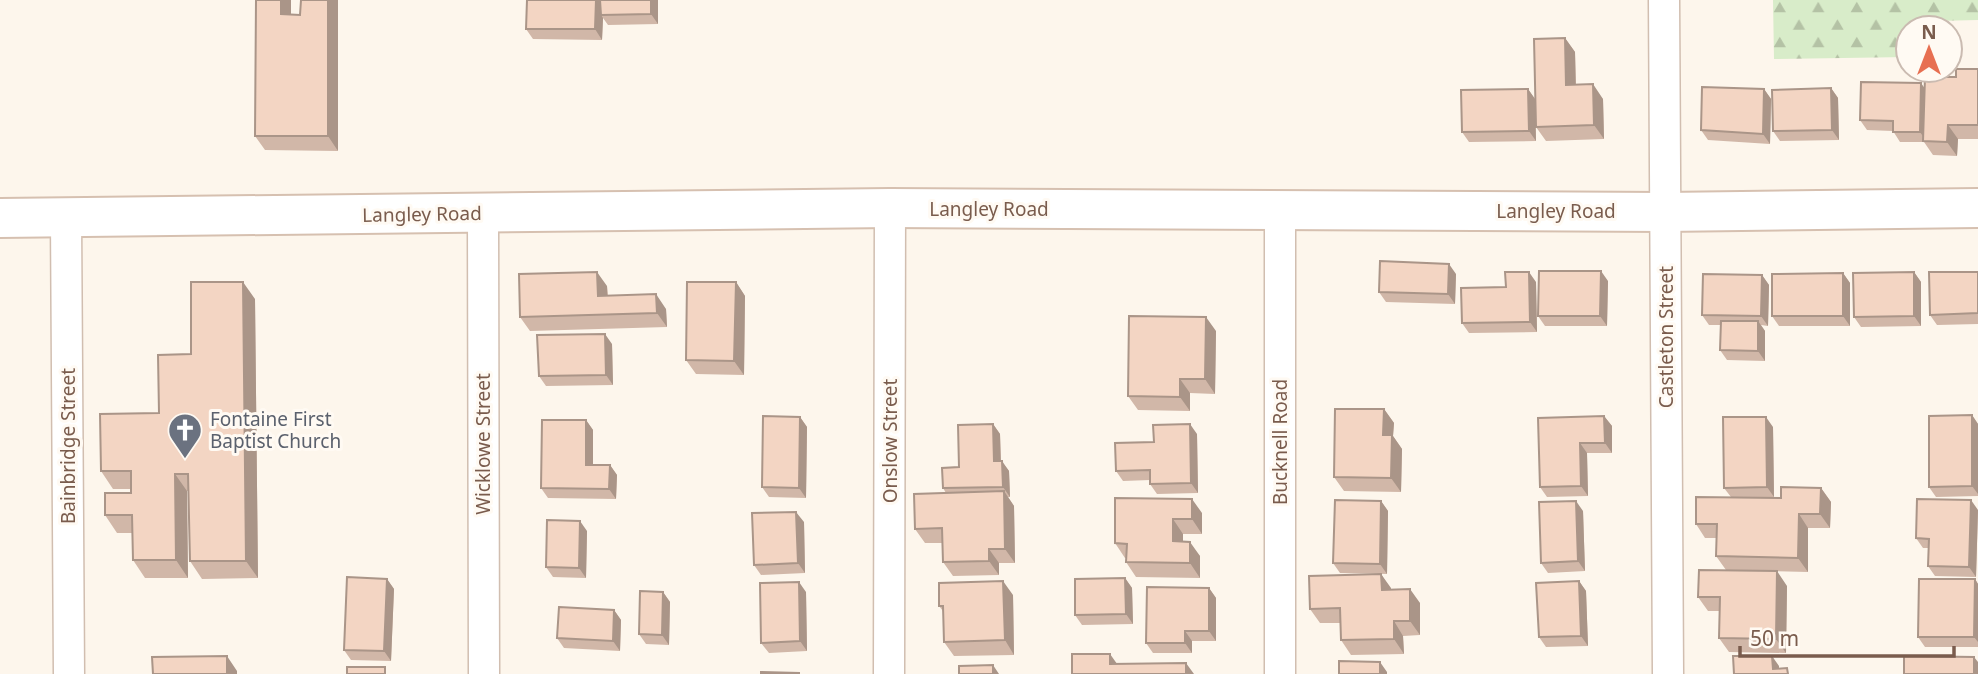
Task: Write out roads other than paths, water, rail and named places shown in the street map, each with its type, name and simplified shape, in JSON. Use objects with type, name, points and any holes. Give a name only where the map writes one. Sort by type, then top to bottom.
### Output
[{"type":"street","name":"Castleton Street","points":[[1664,0],[1668,674]]},
{"type":"street","name":"Langley Road","points":[[0,218],[890,208],[1665,212],[1978,208]]},
{"type":"street","name":"Onslow Street","points":[[889,674],[890,208]]},
{"type":"street","name":"Bucknell Road","points":[[1280,211],[1280,674]]},
{"type":"street","name":"Wicklowe Street","points":[[482,213],[484,674]]},
{"type":"street","name":"Bainbridge Street","points":[[66,218],[69,674]]},
{"type":"place","name":"Fontaine First Baptist Church","points":[[185,460]]}]
